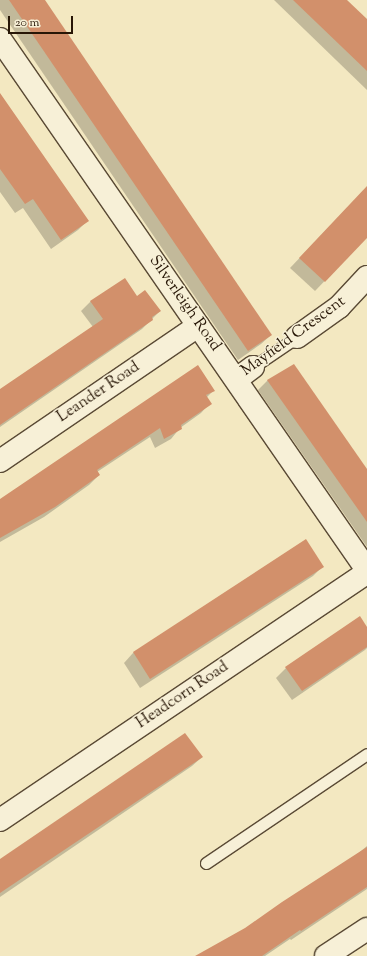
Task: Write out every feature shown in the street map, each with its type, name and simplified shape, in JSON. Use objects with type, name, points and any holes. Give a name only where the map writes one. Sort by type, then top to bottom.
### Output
[{"type":"street","name":"Silverleigh Road","points":[[0,39],[198,326],[245,373],[367,571]]},
{"type":"street","name":"Mayfield Crescent","points":[[297,336],[339,307],[367,277]]},
{"type":"street","name":"Leander Road","points":[[0,461],[198,326]]},
{"type":"street","name":"Headcorn Road","points":[[0,820],[367,571]]},
{"type":"street","points":[[326,956],[367,929]]},
{"type":"lane","name":"Mayfield Crescent","points":[[245,373],[297,336]]},
{"type":"lane","points":[[206,863],[367,754]]},
{"type":"building","points":[[9,0],[45,0],[272,335],[248,351]]},
{"type":"building","points":[[293,0],[347,0],[367,19],[367,71]]},
{"type":"building","points":[[0,93],[89,221],[61,240],[33,199],[25,204],[0,169]]},
{"type":"building","points":[[367,186],[367,238],[325,282],[299,258]]},
{"type":"building","points":[[125,278],[137,296],[145,290],[161,311],[152,317],[153,320],[0,425],[0,389],[103,319],[90,301]]},
{"type":"building","points":[[294,364],[367,469],[367,522],[267,380]]},
{"type":"building","points":[[198,365],[215,391],[206,395],[212,404],[181,425],[182,429],[164,439],[160,428],[97,470],[100,475],[55,507],[0,538],[0,499]]},
{"type":"building","points":[[306,539],[324,567],[150,679],[133,652]]},
{"type":"building","points":[[360,616],[367,627],[367,647],[302,691],[285,667]]},
{"type":"building","points":[[185,733],[203,757],[0,893],[0,859]]},
{"type":"building","points":[[367,847],[367,887],[262,956],[195,956],[245,928]]}]
